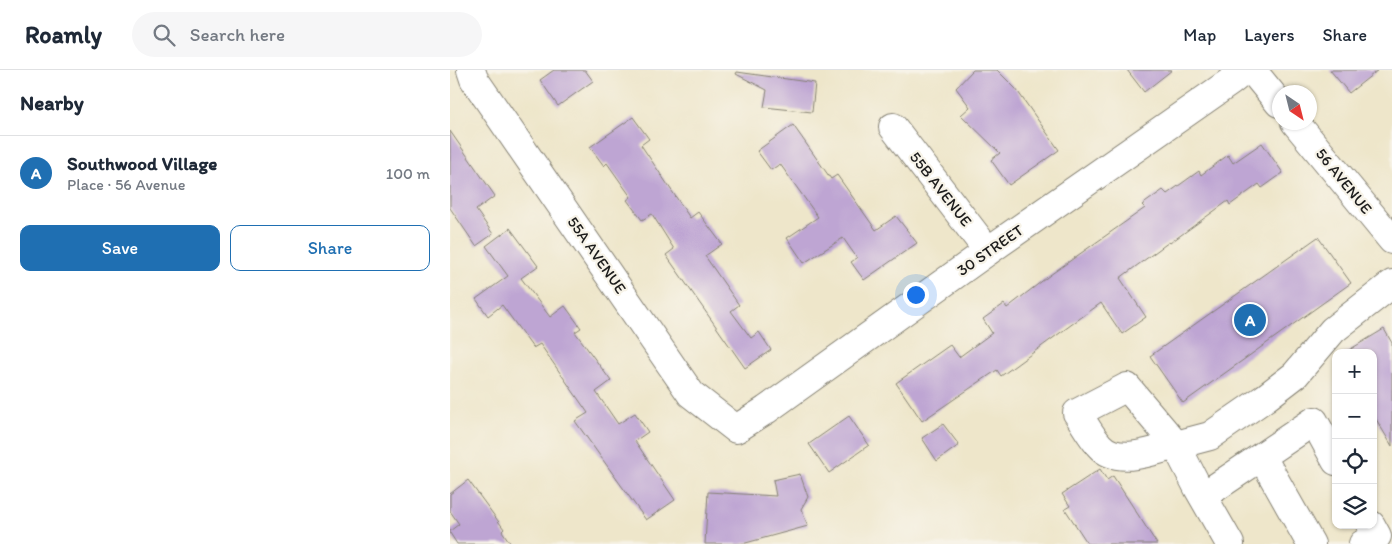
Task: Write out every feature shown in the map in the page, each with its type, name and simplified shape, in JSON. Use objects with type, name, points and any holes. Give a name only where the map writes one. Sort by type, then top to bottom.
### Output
[{"type":"street","name":"55A AVENUE","points":[[471,70],[474,79],[691,394],[736,430]]},
{"type":"street","name":"30 STREET","points":[[736,430],[1245,70]]},
{"type":"street","points":[[1252,70],[1272,94]]},
{"type":"street","name":"55B AVENUE","points":[[893,127],[988,251]]},
{"type":"street","name":"56 AVENUE","points":[[1302,130],[1392,240]]},
{"type":"street","points":[[1230,544],[1176,445],[1210,436],[1265,398],[1295,375],[1333,330],[1392,284]]},
{"type":"street","points":[[1203,496],[1262,458],[1314,421],[1332,454]]},
{"type":"street","points":[[1262,458],[1311,544]]},
{"type":"street","points":[[1363,544],[1378,536],[1374,529]]},
{"type":"building","points":[[554,70],[585,70],[593,81],[558,106],[540,80]]},
{"type":"building","points":[[973,70],[997,70],[1016,89],[1059,150],[1009,185],[991,160],[1000,153],[961,115],[970,107],[956,88]]},
{"type":"building","points":[[1127,70],[1172,70],[1144,92]]},
{"type":"building","points":[[1330,70],[1378,70],[1349,93]]},
{"type":"building","points":[[737,72],[815,83],[812,112],[764,107],[767,90],[736,74]]},
{"type":"building","points":[[633,117],[649,139],[641,145],[690,218],[698,212],[722,244],[705,256],[739,305],[731,311],[751,338],[759,332],[771,350],[745,368],[666,255],[674,249],[652,214],[642,220],[627,200],[631,197],[607,163],[604,166],[590,147]]},
{"type":"building","points":[[793,125],[831,179],[837,175],[876,230],[896,216],[917,243],[864,280],[851,262],[857,258],[843,238],[804,263],[787,238],[818,217],[780,164],[771,170],[757,151]]},
{"type":"building","points":[[450,131],[495,196],[476,210],[493,234],[476,246],[450,208]]},
{"type":"building","points":[[1262,143],[1283,173],[1262,188],[1259,184],[1230,205],[1228,201],[1120,278],[1146,317],[1122,334],[1101,303],[1001,376],[997,370],[922,421],[896,383],[950,345],[959,357],[992,333],[983,319],[1004,304],[1007,308],[1145,208],[1142,205],[1163,190],[1167,194],[1199,171],[1201,175],[1228,155],[1233,163]]},
{"type":"building","points":[[510,228],[538,266],[521,278],[550,317],[565,306],[581,328],[575,332],[611,381],[596,392],[618,424],[635,413],[648,432],[635,441],[675,500],[646,520],[575,421],[588,413],[540,344],[533,348],[502,305],[488,316],[476,299],[508,276],[486,246]]},
{"type":"building","points":[[1318,237],[1351,283],[1183,403],[1150,356]]},
{"type":"building","points":[[1384,329],[1392,343],[1392,446],[1377,421],[1377,349],[1351,349]]},
{"type":"building","points":[[849,416],[869,445],[829,473],[809,444]]},
{"type":"building","points":[[943,424],[959,445],[937,461],[922,438]]},
{"type":"building","points":[[1100,469],[1107,480],[1113,476],[1157,544],[1088,544],[1065,509],[1070,506],[1062,494]]},
{"type":"building","points":[[800,474],[808,497],[801,509],[808,526],[742,544],[705,544],[708,492],[776,496],[773,480]]},
{"type":"building","points":[[468,480],[504,529],[502,531],[511,544],[457,544],[450,533],[459,524],[450,511],[450,494]]},
{"type":"place","name":"Southwood Village","points":[[1250,320]]}]
